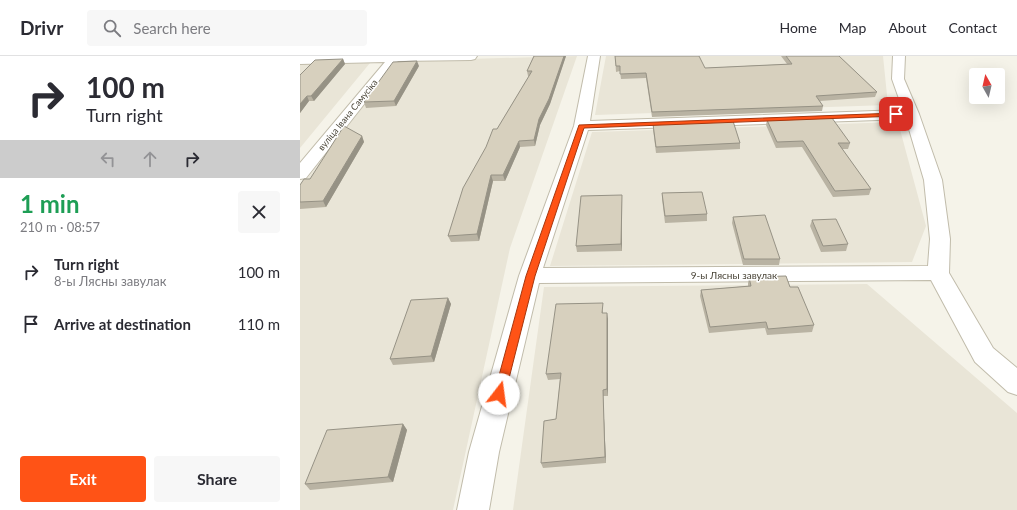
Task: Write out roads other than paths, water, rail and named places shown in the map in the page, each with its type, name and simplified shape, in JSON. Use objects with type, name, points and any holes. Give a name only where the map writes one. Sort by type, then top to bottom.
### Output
[{"type":"street","points":[[300,60],[470,56]]},
{"type":"street","points":[[473,510],[484,452],[530,276],[582,126],[594,56]]},
{"type":"street","points":[[899,56],[898,79],[912,114],[933,180],[940,239],[938,273],[984,355],[1017,384]]},
{"type":"street","name":"вуліца Івана Самусіка","points":[[300,174],[394,57]]},
{"type":"street","points":[[582,126],[912,114]]},
{"type":"street","name":"9-ы Лясны завулак","points":[[530,276],[938,273]]}]
